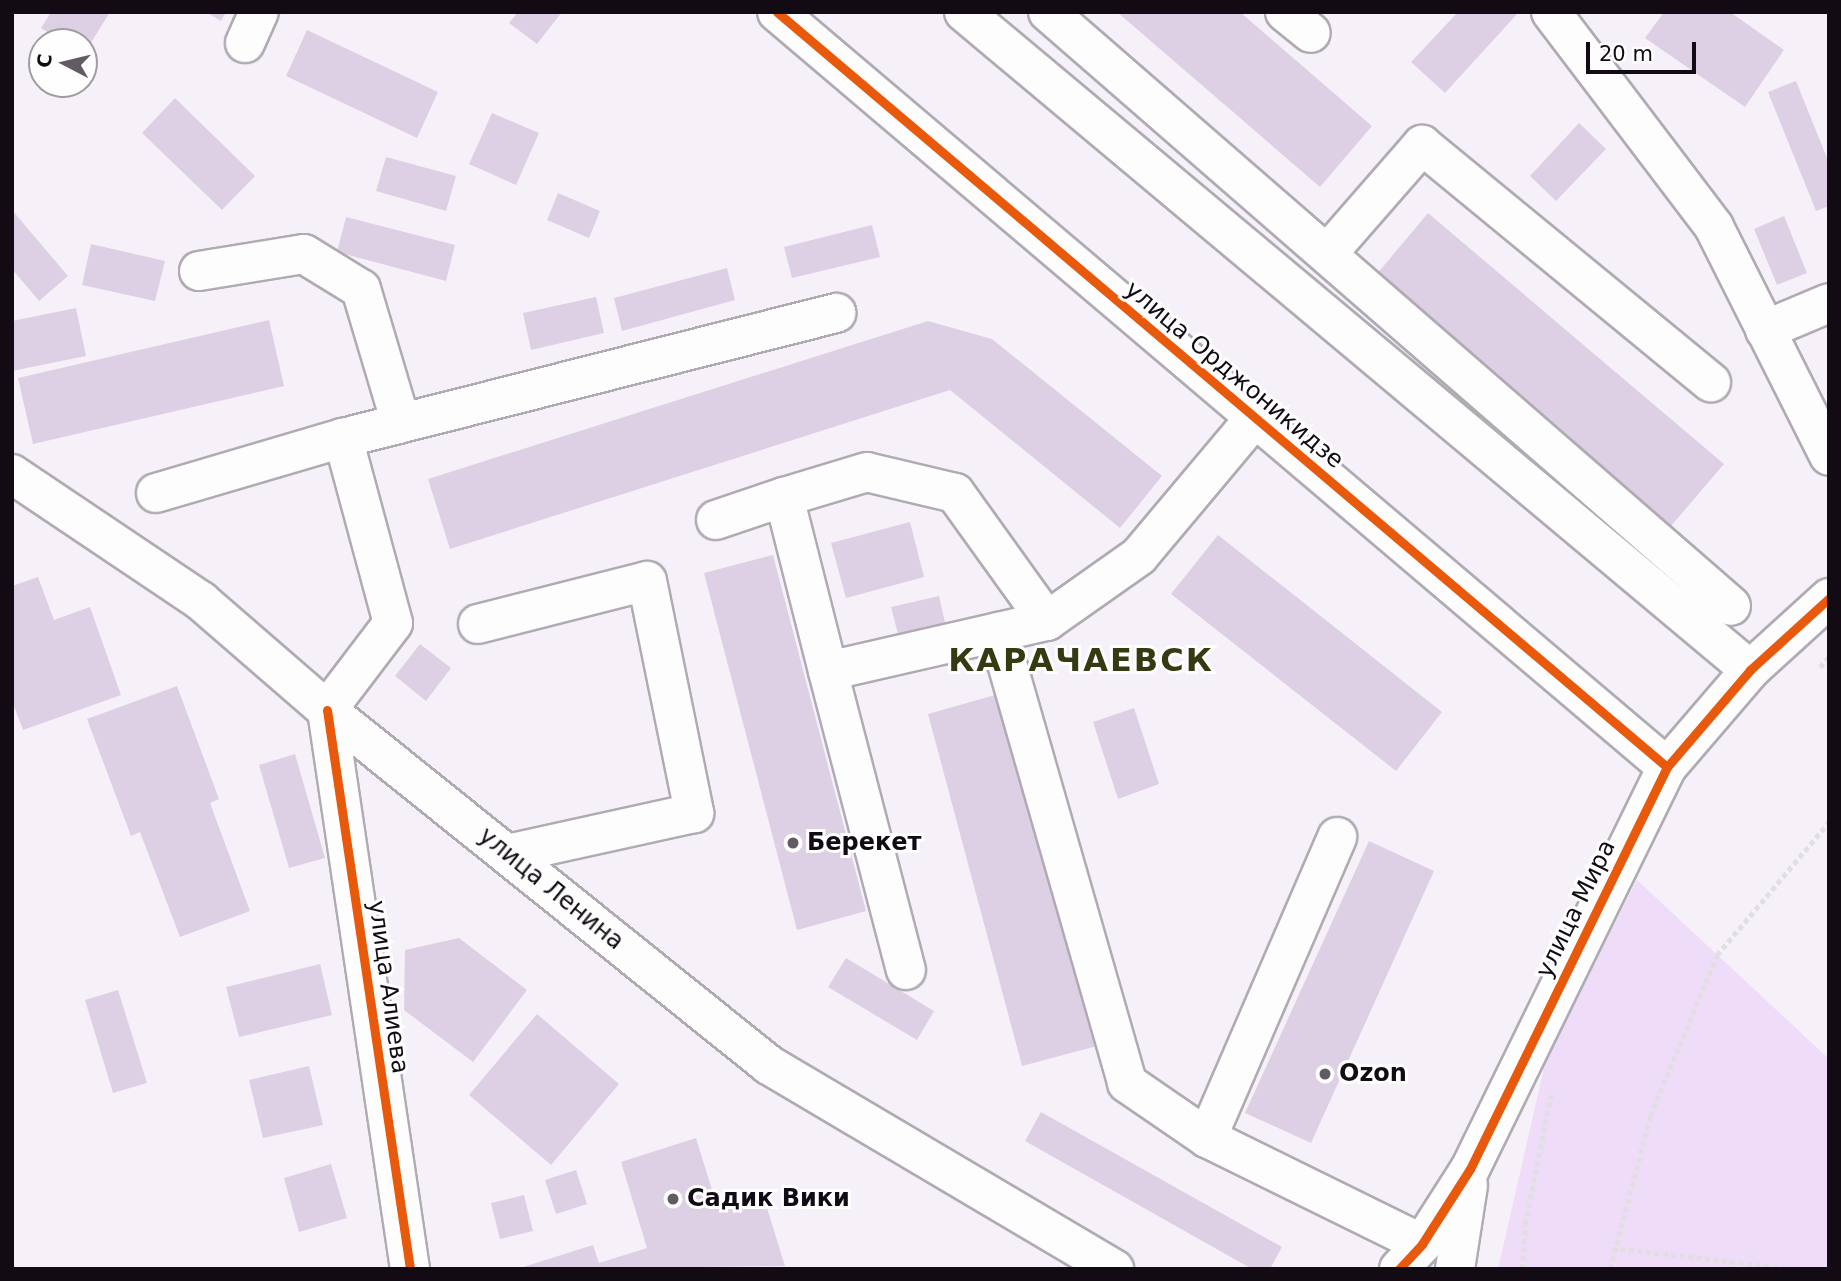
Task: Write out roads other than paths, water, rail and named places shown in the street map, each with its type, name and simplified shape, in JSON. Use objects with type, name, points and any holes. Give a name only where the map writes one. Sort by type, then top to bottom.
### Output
[{"type":"street","name":"улица Орджоникидзе","points":[[777,12],[1667,767]]},
{"type":"street","points":[[964,12],[1751,670]]},
{"type":"street","points":[[1048,12],[1731,606]]},
{"type":"street","points":[[1551,12],[1714,227],[1829,456]]},
{"type":"street","points":[[1326,254],[1422,145],[1711,382]]},
{"type":"street","points":[[200,271],[304,254],[361,289],[401,423]]},
{"type":"street","points":[[1765,330],[1829,303]]},
{"type":"street","points":[[156,493],[343,438],[836,313]]},
{"type":"street","points":[[828,671],[1047,621],[1139,556],[1255,418]]},
{"type":"street","points":[[327,710],[393,623],[343,438]]},
{"type":"street","points":[[716,520],[784,496],[867,472],[955,493],[1047,621]]},
{"type":"street","name":"улица Ленина","points":[[12,474],[30,482],[201,601],[327,710],[769,1065],[1114,1269]]},
{"type":"street","points":[[784,496],[906,970]]},
{"type":"street","points":[[478,624],[648,581],[694,813],[507,854]]},
{"type":"street","name":"улица Мира","points":[[1411,1256],[1470,1169],[1667,767],[1751,670],[1829,598]]},
{"type":"street","points":[[998,632],[1127,1083],[1207,1138],[1411,1256]]},
{"type":"street","name":"улица Алиева","points":[[327,710],[410,1269]]},
{"type":"street","points":[[1207,1138],[1337,837]]},
{"type":"street","name":"улица Мира","points":[[1455,1269],[1470,1169]]},
{"type":"place","name":"Берекет","points":[[793,843]]},
{"type":"place","name":"Ozon","points":[[1325,1074]]},
{"type":"place","name":"Садик Вики","points":[[673,1199]]},
{"type":"district","name":"КАРАЧАЕВСК","points":[[1081,660]]}]
